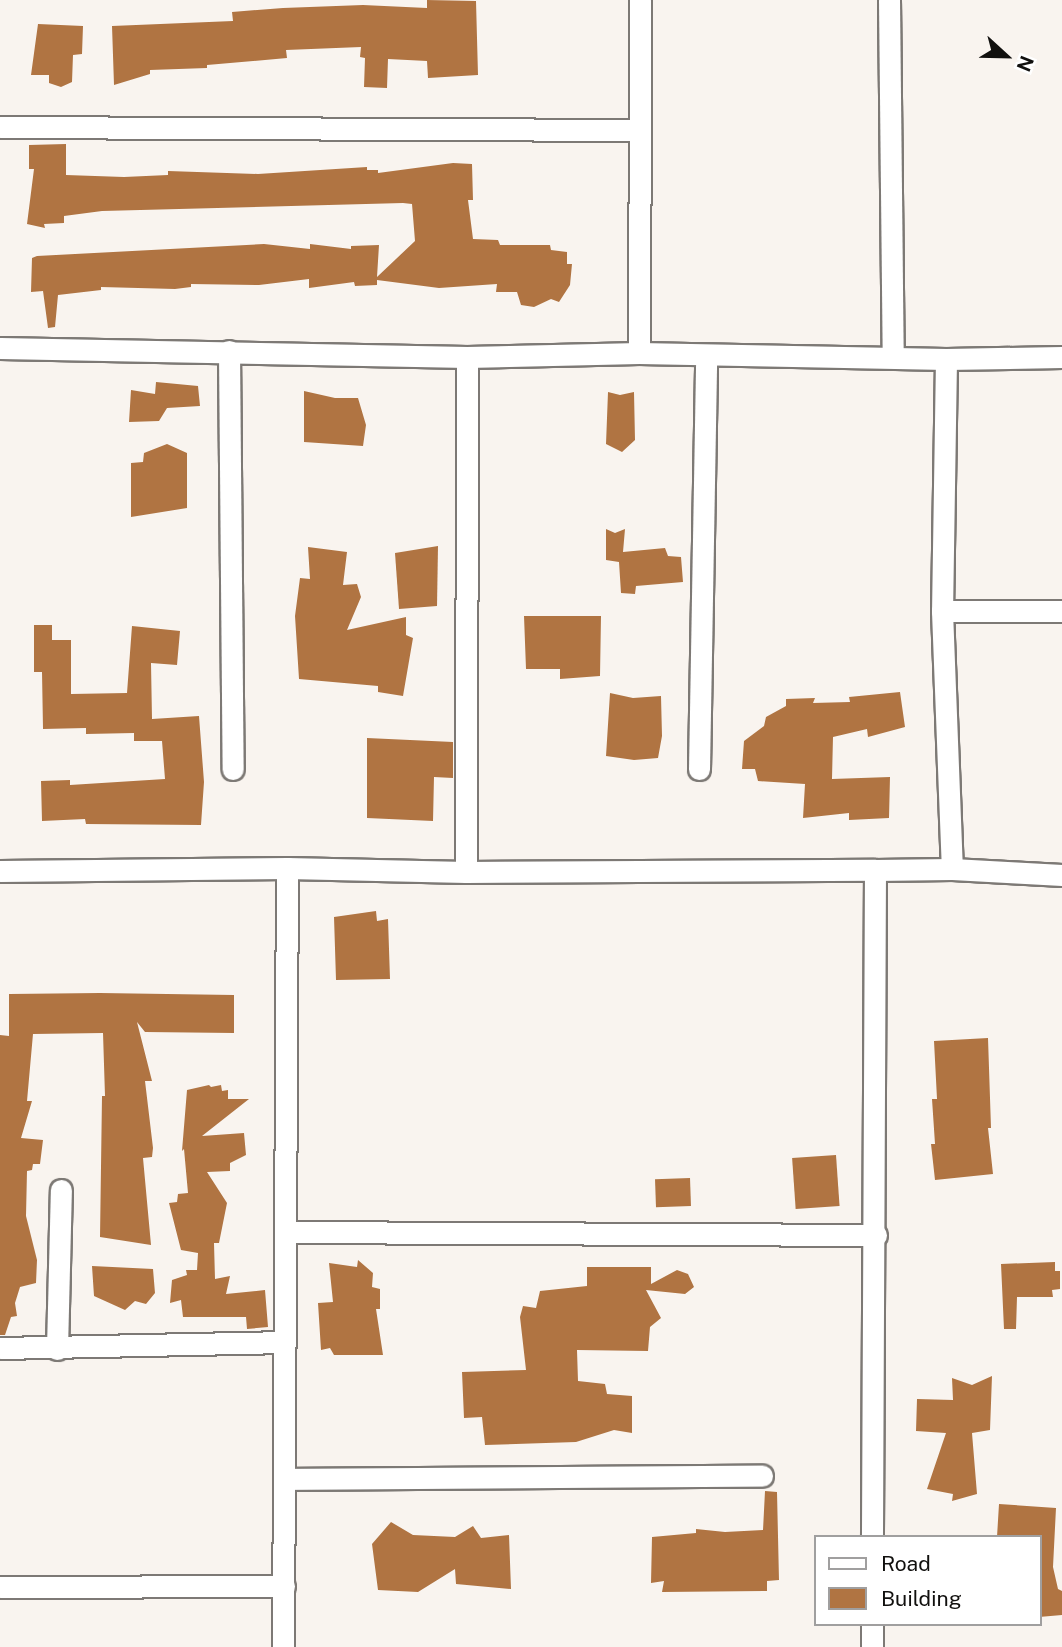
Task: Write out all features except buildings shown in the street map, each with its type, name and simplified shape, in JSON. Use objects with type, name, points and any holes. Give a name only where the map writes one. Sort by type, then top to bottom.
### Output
[{"type":"street","points":[[639,353],[640,0]]},
{"type":"street","points":[[890,0],[893,356]]},
{"type":"street","points":[[0,127],[639,130]]},
{"type":"street","points":[[0,348],[467,357],[639,353],[946,359],[1062,357]]},
{"type":"street","points":[[229,351],[233,769]]},
{"type":"street","points":[[699,769],[706,356]]},
{"type":"street","points":[[466,872],[467,357]]},
{"type":"street","points":[[946,359],[943,611],[952,869]]},
{"type":"street","points":[[943,611],[1062,611]]},
{"type":"street","points":[[283,1647],[286,1479],[284,1342],[287,868]]},
{"type":"street","points":[[0,871],[287,868],[466,872],[952,869],[1062,875]]},
{"type":"street","points":[[872,1535],[876,1235],[875,870]]},
{"type":"street","points":[[57,1349],[61,1190]]},
{"type":"street","points":[[286,1232],[876,1235]]},
{"type":"street","points":[[0,1348],[57,1349],[284,1342]]},
{"type":"street","points":[[286,1479],[762,1476]]},
{"type":"street","points":[[0,1587],[284,1586]]},
{"type":"street","points":[[872,1626],[872,1647]]}]
